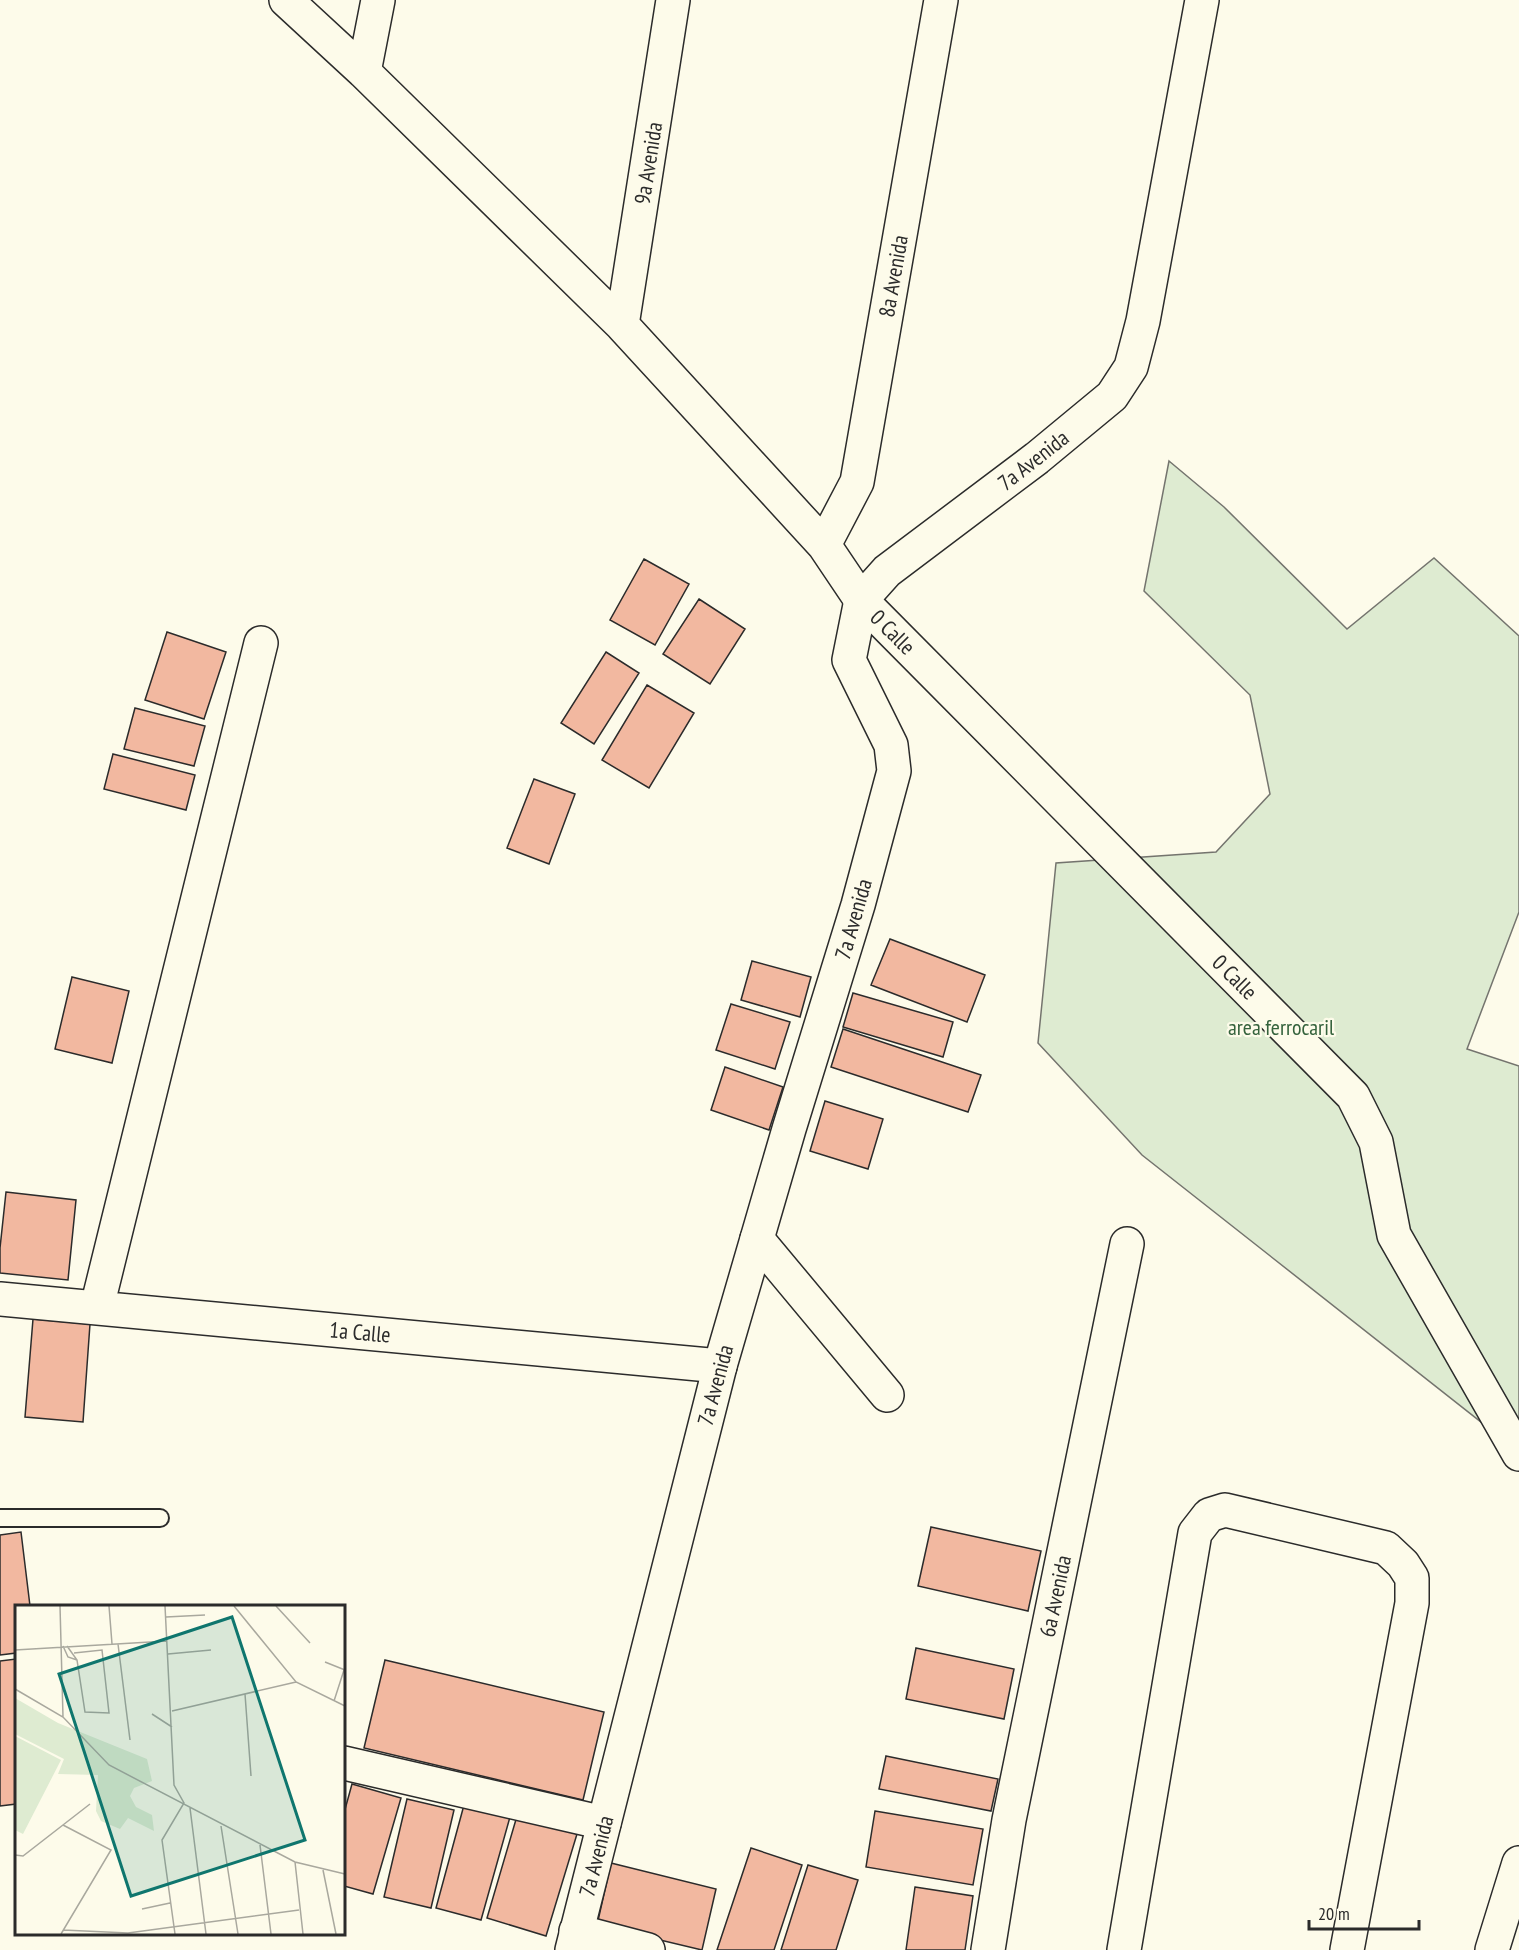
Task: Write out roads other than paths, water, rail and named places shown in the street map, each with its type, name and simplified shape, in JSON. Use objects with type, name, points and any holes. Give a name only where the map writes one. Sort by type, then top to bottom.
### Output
[{"type":"street","name":"0 Calle","points":[[286,0],[364,72],[622,325],[824,544],[861,600],[1353,1096],[1376,1142],[1394,1234],[1519,1455]]},
{"type":"street","points":[[364,72],[378,0]]},
{"type":"street","name":"9a Avenida","points":[[622,325],[674,0]]},
{"type":"street","name":"8a Avenida","points":[[824,544],[857,482],[940,0]]},
{"type":"street","name":"7a Avenida","points":[[574,1941],[720,1366],[858,906],[894,771],[891,745],[849,660],[861,600],[887,571],[1028,465],[1112,396],[1131,367],[1143,321],[1202,0]]},
{"type":"street","points":[[97,1307],[261,643]]},
{"type":"street","points":[[757,1239],[887,1395]]},
{"type":"street","name":"6a Avenida","points":[[988,1950],[1011,1809],[1127,1244]]},
{"type":"street","name":"1a Calle","points":[[0,1299],[720,1366]]},
{"type":"street","points":[[1124,1950],[1196,1533],[1209,1515],[1225,1510],[1386,1548],[1403,1564],[1412,1578],[1412,1603],[1347,1950]]},
{"type":"street","points":[[345,1763],[604,1823]]},
{"type":"street","points":[[1492,1950],[1519,1863]]},
{"type":"street","points":[[574,1941],[648,1950]]},
{"type":"lane","points":[[0,1518],[160,1518]]},
{"type":"park label","name":"area ferrocaril","points":[[1281,1027]]}]
